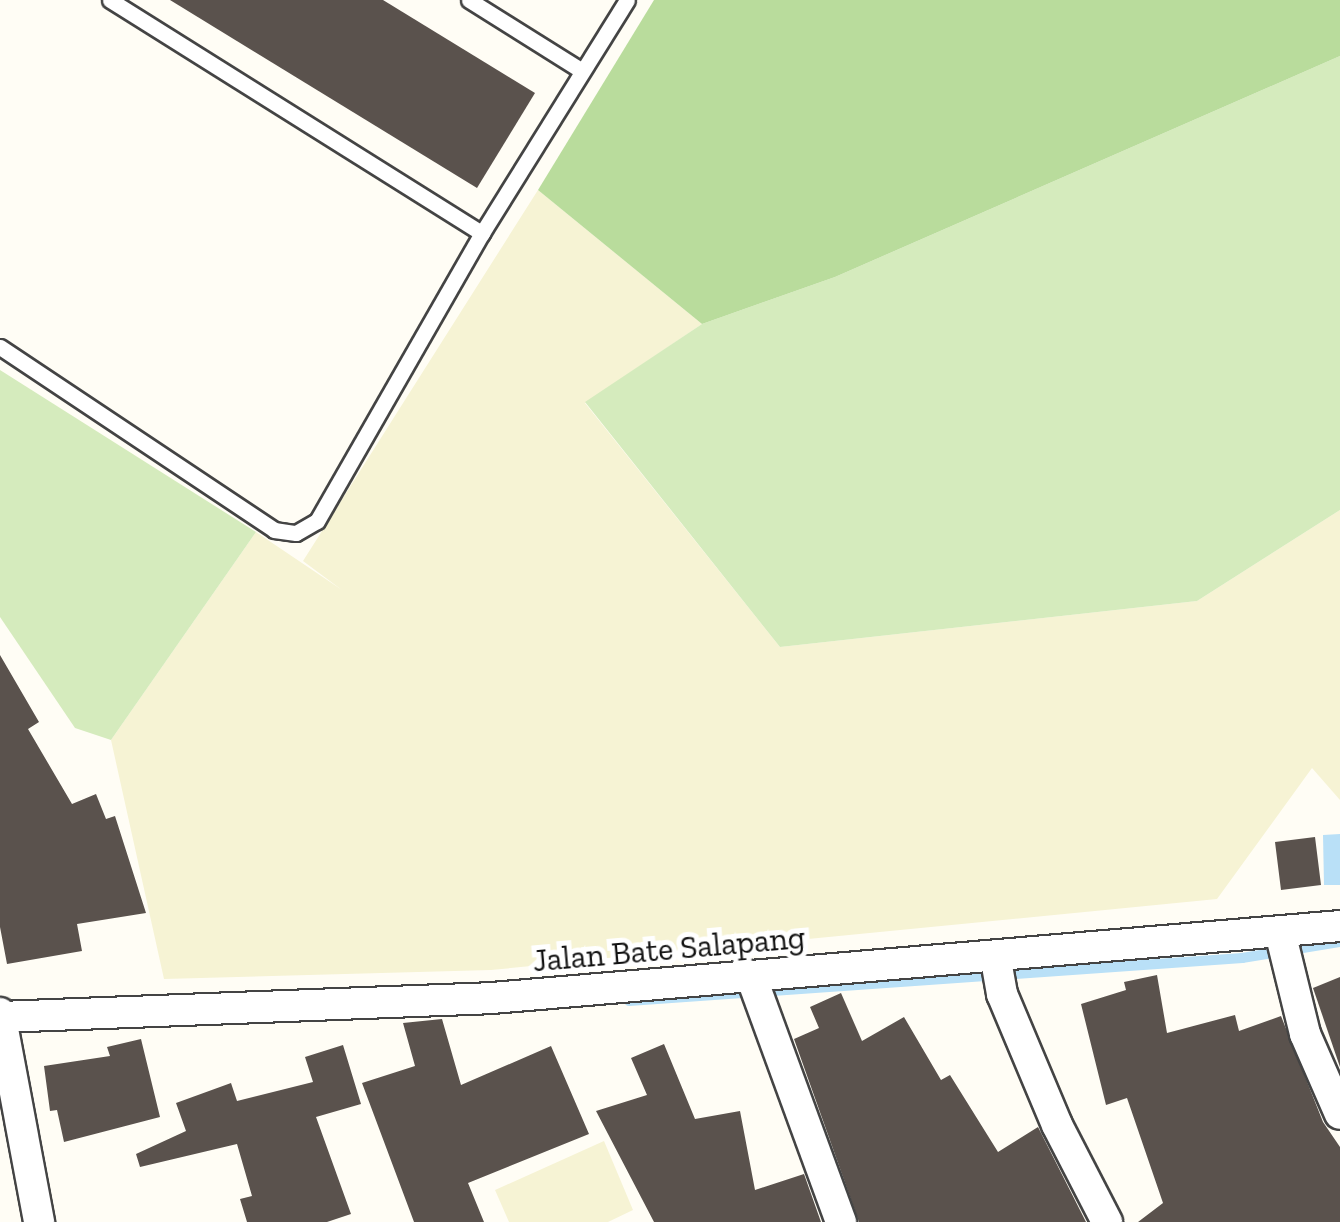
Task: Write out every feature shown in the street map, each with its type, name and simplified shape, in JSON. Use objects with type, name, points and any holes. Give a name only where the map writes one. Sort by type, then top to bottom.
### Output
[{"type":"street","name":"Jalan Bate Salapang","points":[[4,1034],[492,998],[755,991],[1285,953],[1340,926]]},
{"type":"street","points":[[1285,953],[1340,1114]]},
{"type":"street","points":[[999,975],[1056,1125],[1106,1222]]},
{"type":"street","points":[[755,991],[841,1222]]},
{"type":"street","points":[[4,1034],[39,1222]]},
{"type":"lane","points":[[110,0],[482,234]]},
{"type":"lane","points":[[468,0],[582,71]]},
{"type":"lane","points":[[0,347],[274,530],[296,533],[317,522],[482,234],[627,0]]},
{"type":"shaded area","points":[[538,190],[702,324],[585,403],[780,647],[1197,601],[1340,510],[1340,800],[1312,768],[1217,899],[491,970],[164,979],[111,740],[256,532],[342,590],[303,561]]},
{"type":"shaded area","points":[[604,1141],[633,1210],[608,1222],[509,1222],[495,1190]]},
{"type":"green space","points":[[654,0],[1340,0],[1340,56],[835,277],[702,324],[538,190]]},
{"type":"green space","points":[[1340,56],[1340,510],[1197,601],[780,647],[585,402],[702,324],[835,277]]},
{"type":"green space","points":[[0,370],[256,532],[111,740],[75,728],[0,617]]},
{"type":"water","points":[[1340,834],[1340,885],[1324,885],[1323,835]]},
{"type":"building","points":[[170,0],[383,0],[535,93],[477,188]]},
{"type":"building","points":[[0,655],[39,722],[28,729],[72,804],[96,794],[106,819],[115,816],[146,913],[77,924],[82,951],[7,964],[0,927]]},
{"type":"building","points":[[1315,837],[1321,885],[1281,890],[1275,842]]},
{"type":"building","points":[[1157,975],[1167,1033],[1235,1015],[1239,1031],[1281,1016],[1323,1122],[1340,1147],[1340,1222],[1138,1222],[1163,1203],[1127,1098],[1106,1105],[1081,1004],[1126,990],[1124,982]]},
{"type":"building","points":[[1340,977],[1340,1067],[1313,988]]},
{"type":"building","points":[[841,993],[862,1041],[904,1017],[941,1080],[950,1075],[998,1152],[1038,1127],[1086,1222],[859,1222],[794,1039],[819,1028],[810,1007]]},
{"type":"building","points":[[442,1019],[461,1085],[551,1046],[589,1134],[468,1183],[484,1222],[414,1222],[362,1083],[415,1066],[403,1023]]},
{"type":"building","points":[[141,1039],[160,1117],[64,1142],[57,1110],[50,1111],[44,1066],[110,1056],[107,1047]]},
{"type":"building","points":[[664,1044],[695,1119],[740,1111],[755,1190],[804,1174],[821,1222],[654,1222],[596,1111],[647,1095],[631,1058]]},
{"type":"building","points":[[343,1045],[361,1104],[316,1117],[351,1214],[327,1222],[247,1222],[240,1199],[252,1196],[237,1144],[140,1167],[136,1154],[186,1131],[176,1103],[231,1083],[237,1101],[313,1082],[305,1057]]},
{"type":"waterway","points":[[629,1001],[1242,958],[1340,942]]}]
